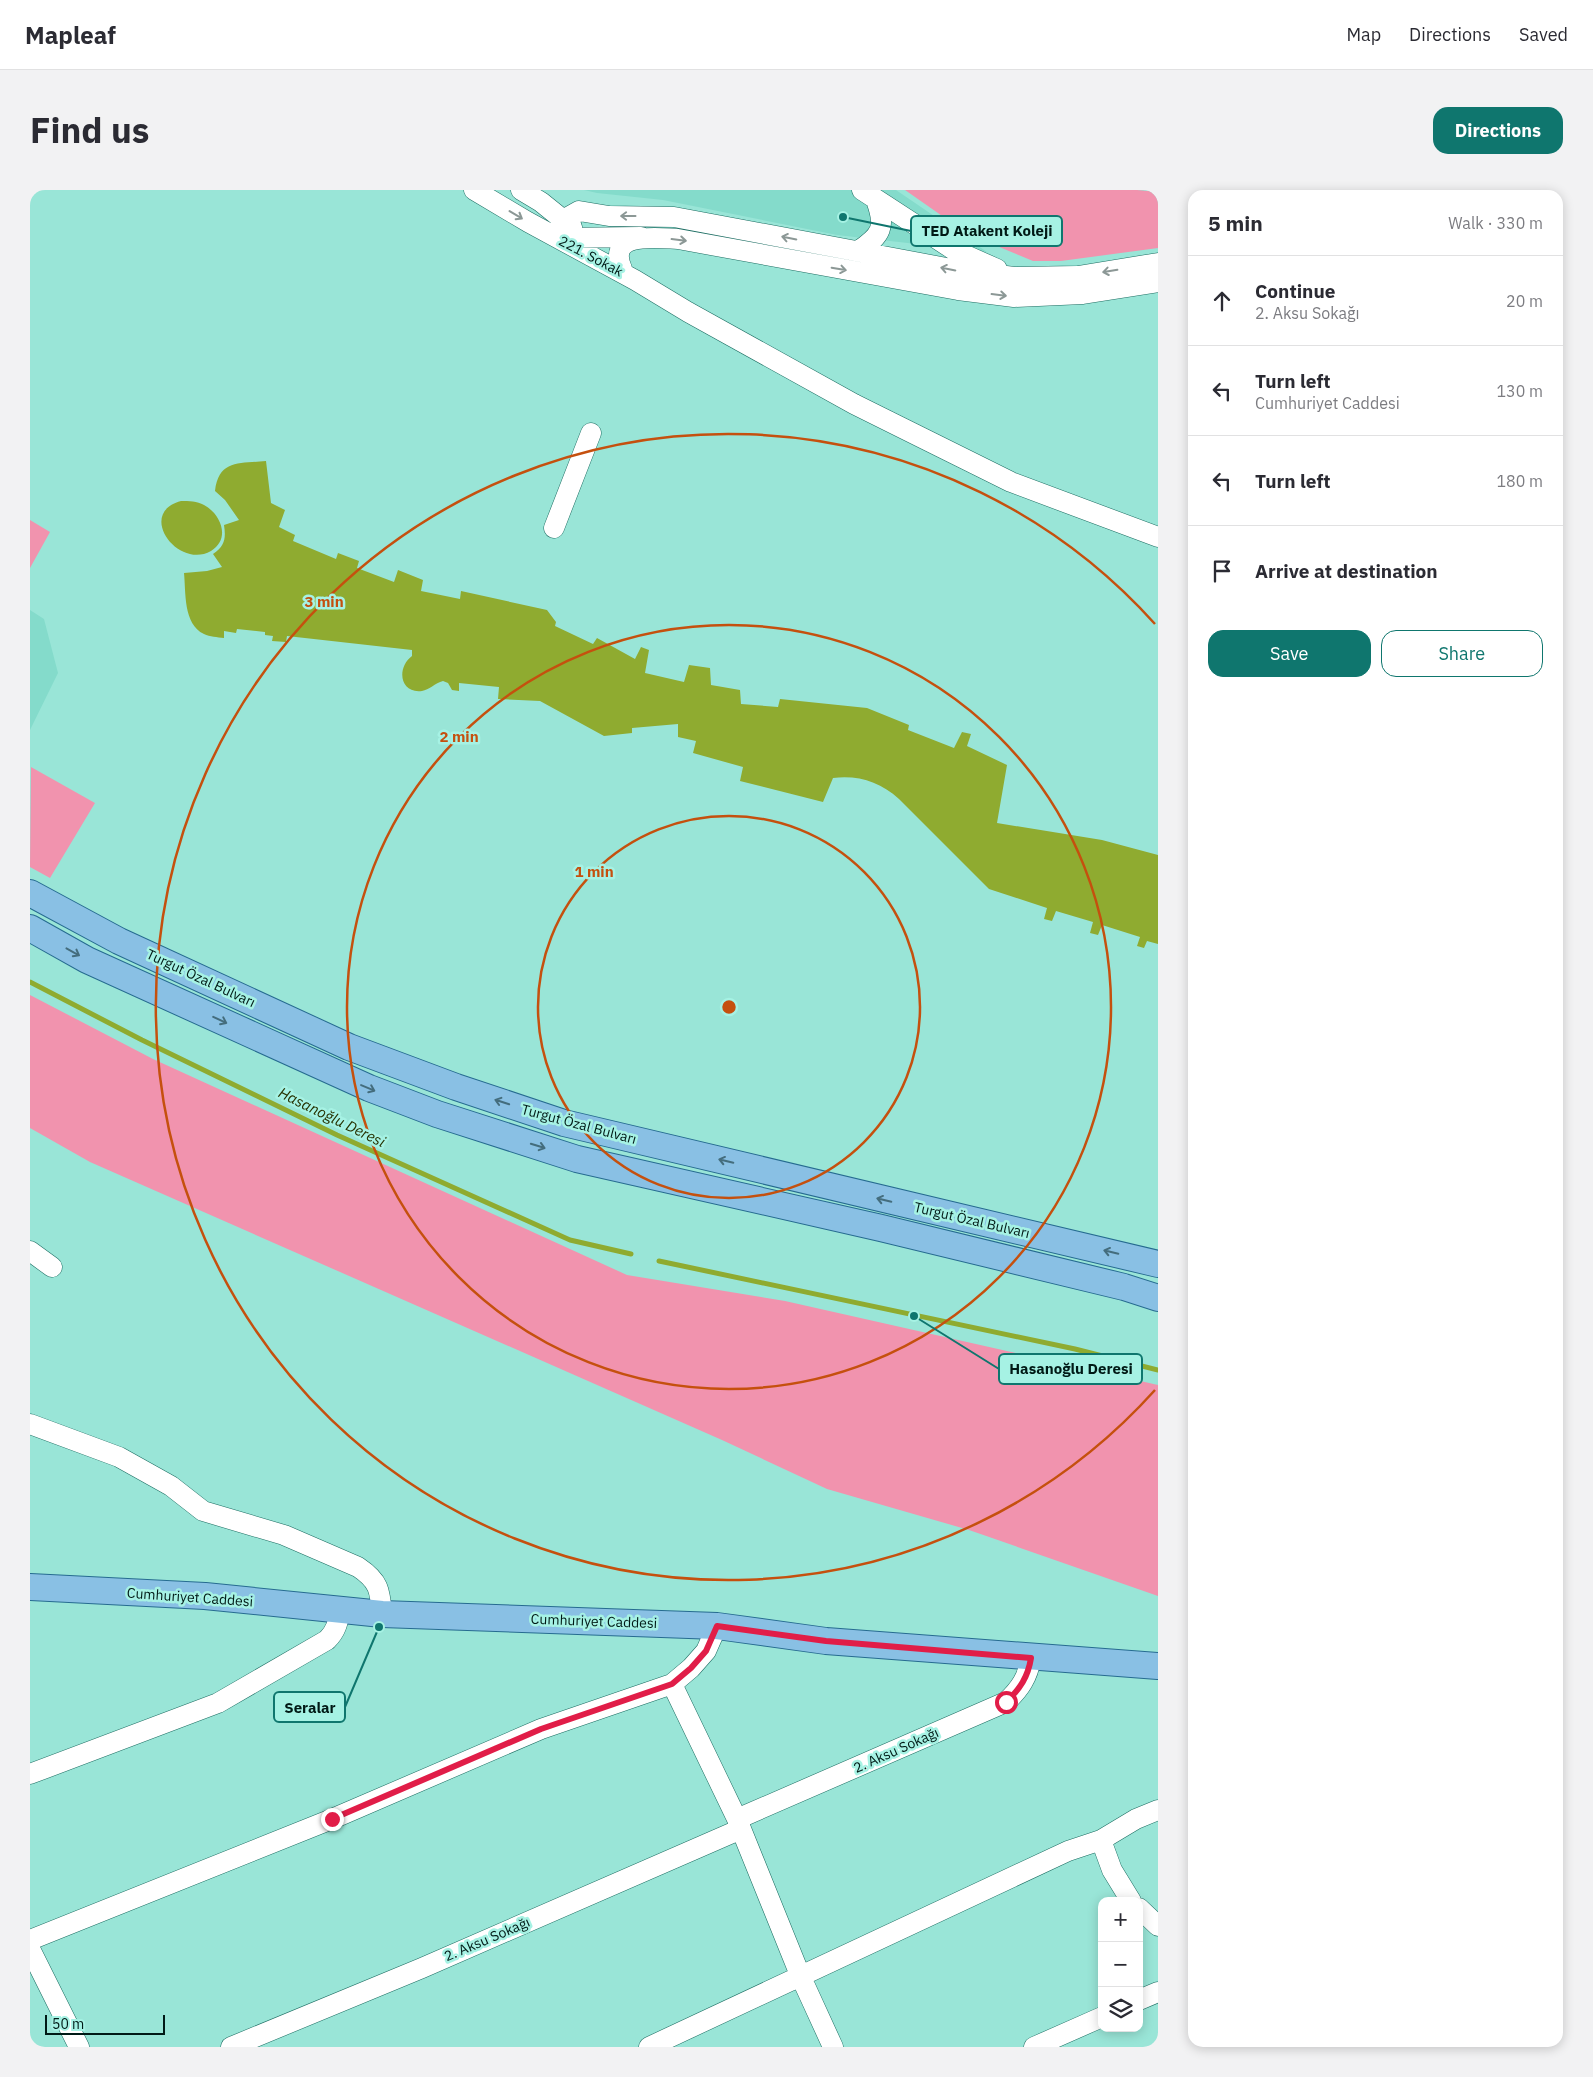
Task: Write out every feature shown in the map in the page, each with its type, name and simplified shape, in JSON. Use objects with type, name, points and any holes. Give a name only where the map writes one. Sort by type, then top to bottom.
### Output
[{"type":"main road","name":"Turgut Özal Bulvarı","points":[[30,893],[119,941],[349,1047],[474,1093],[564,1123],[1158,1264]]},
{"type":"main road","name":"Turgut Özal Bulvarı","points":[[30,928],[87,960],[369,1088],[437,1114],[577,1159],[881,1228],[1124,1287],[1158,1298]]},
{"type":"main road","name":"Cumhuriyet Caddesi","points":[[30,1587],[205,1596],[382,1614],[717,1626],[826,1641],[1031,1658],[1158,1666]]},
{"type":"street","name":"221. Sokak","points":[[474,190],[567,223],[628,275]]},
{"type":"street","points":[[522,190],[542,202],[567,223],[609,216],[674,217],[956,270],[1014,277],[1078,276],[1158,263]]},
{"type":"street","points":[[858,251],[873,241],[881,230],[882,217],[869,195]]},
{"type":"street","points":[[869,195],[954,250],[1014,277]]},
{"type":"street","name":"221. Sokak","points":[[567,223],[628,275]]},
{"type":"street","points":[[585,238],[678,239],[958,290],[1014,297],[1083,294],[1158,282]]},
{"type":"street","points":[[641,238],[626,243],[618,253],[618,260],[628,275],[688,312],[854,404],[1010,482],[1158,537]]},
{"type":"street","points":[[554,528],[591,433]]},
{"type":"street","points":[[30,1251],[52,1267]]},
{"type":"street","points":[[30,1424],[119,1457],[171,1486],[203,1510],[284,1535],[358,1567],[371,1577],[378,1586],[382,1614]]},
{"type":"street","points":[[30,1774],[218,1703],[326,1640],[334,1632],[340,1610]]},
{"type":"street","points":[[30,1940],[332,1819],[541,1729],[672,1684],[691,1668],[706,1651],[717,1626]]},
{"type":"street","name":"2. Aksu Sokağı","points":[[231,2047],[431,1964],[1006,1702],[1018,1692],[1024,1682],[1031,1658]]},
{"type":"street","points":[[672,1684],[739,1824],[800,1975],[833,2047]]},
{"type":"street","points":[[649,2047],[800,1975],[1068,1852],[1101,1840],[1136,1819],[1158,1810]]},
{"type":"street","points":[[1101,1840],[1112,1870],[1129,1897]]},
{"type":"street","points":[[1143,1912],[1158,1926]]},
{"type":"street","points":[[30,1949],[79,2047]]},
{"type":"street","points":[[1143,1998],[1158,1992]]},
{"type":"street","points":[[1034,2047],[1098,2019]]},
{"type":"shaded area","points":[[584,190],[896,190],[987,252],[837,235],[663,200]]},
{"type":"shaded area","points":[[905,190],[1137,190],[1158,192],[1158,248],[1061,261],[1033,261],[968,234]]},
{"type":"shaded area","points":[[266,461],[271,503],[285,510],[279,527],[295,535],[293,541],[336,559],[338,553],[359,561],[357,568],[394,582],[398,570],[423,580],[421,591],[460,599],[461,591],[547,610],[556,622],[555,626],[593,644],[597,638],[635,659],[641,647],[649,650],[645,673],[684,682],[689,665],[710,668],[711,685],[740,690],[741,704],[778,707],[780,699],[867,708],[909,725],[908,730],[954,748],[962,732],[971,734],[967,746],[1007,765],[997,823],[1102,840],[1158,855],[1158,944],[1147,941],[1144,948],[1137,946],[1140,937],[1102,925],[1098,935],[1090,933],[1093,922],[1056,911],[1052,921],[1044,919],[1047,908],[989,889],[899,799],[884,788],[869,781],[843,777],[833,778],[823,802],[740,781],[743,767],[693,753],[696,741],[678,737],[678,724],[632,728],[632,733],[604,736],[540,701],[498,699],[499,687],[459,683],[459,691],[452,690],[448,683],[443,681],[425,690],[415,691],[405,684],[402,673],[407,661],[412,656],[412,650],[287,636],[286,642],[272,641],[273,636],[265,635],[265,632],[237,629],[236,633],[224,631],[224,638],[204,634],[192,623],[189,615],[184,573],[207,571],[222,567],[213,554],[224,541],[224,525],[239,520],[225,500],[215,491],[221,473],[226,468],[239,463]]},
{"type":"shaded area","points":[[181,501],[196,502],[204,505],[219,520],[222,534],[221,540],[211,551],[198,555],[186,553],[175,547],[167,538],[162,527],[162,517],[168,507]]},
{"type":"shaded area","points":[[30,520],[50,532],[30,568]]},
{"type":"shaded area","points":[[30,610],[44,619],[58,673],[30,730]]},
{"type":"shaded area","points":[[31,767],[95,803],[50,878],[30,867]]},
{"type":"shaded area","points":[[30,995],[153,1059],[627,1275],[785,1301],[1158,1385],[1158,1596],[969,1530],[827,1489],[722,1440],[90,1162],[30,1128]]},
{"type":"waterway","name":"Hasanoğlu Deresi","points":[[30,982],[142,1040],[337,1135],[570,1240],[631,1254]]},
{"type":"waterway","name":"Hasanoğlu Deresi","points":[[659,1261],[1075,1349],[1158,1370]]},
{"type":"place","name":"TED Atakent Koleji","points":[[843,217]]},
{"type":"place","name":"Hasanoğlu Deresi","points":[[914,1316]]},
{"type":"place","name":"Seralar","points":[[379,1627]]},
{"type":"route","points":[[332,1819],[541,1729],[672,1684],[691,1668],[706,1651],[713,1639],[717,1626],[826,1641],[1031,1658],[1030,1667],[1024,1682],[1018,1692],[1006,1702]]}]
